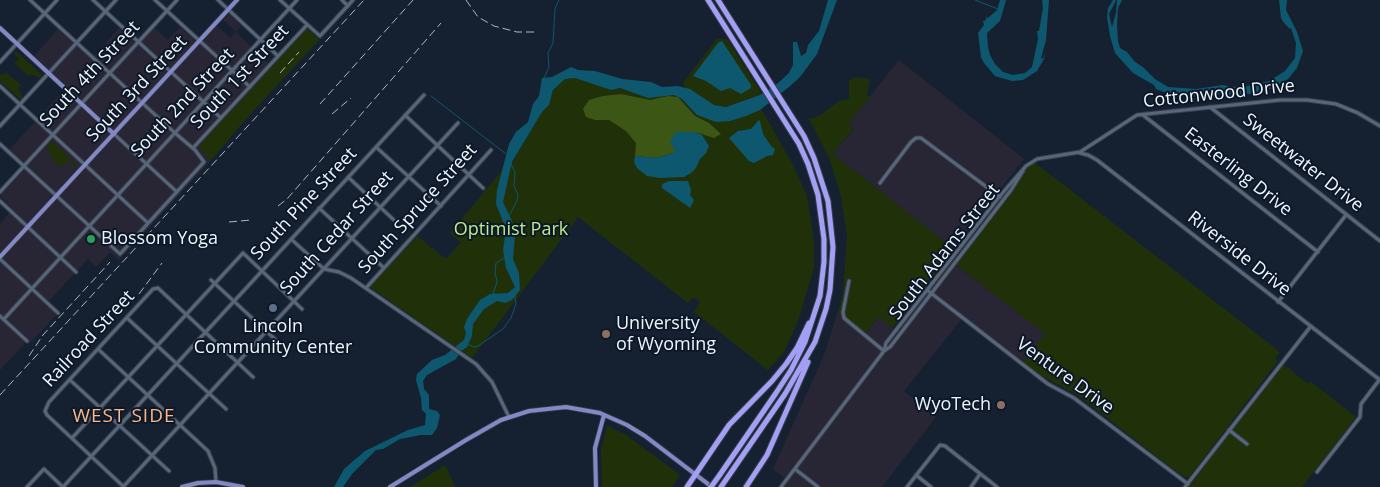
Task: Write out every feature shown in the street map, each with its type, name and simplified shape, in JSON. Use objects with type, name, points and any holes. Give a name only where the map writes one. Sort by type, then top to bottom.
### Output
[{"type":"highway","points":[[708,0],[799,144],[818,195],[824,239],[824,270],[820,296],[806,342],[791,370],[712,487]]},
{"type":"highway","points":[[718,0],[804,136],[814,158],[828,201],[832,224],[833,247],[830,290],[811,355],[767,455],[746,487]]},
{"type":"highway","points":[[687,487],[729,425],[779,373],[797,348],[816,304],[824,239]]},
{"type":"highway","points":[[721,487],[785,394],[815,342]]},
{"type":"main road","name":"South 3rd Street","points":[[0,258],[237,0]]},
{"type":"main road","points":[[0,28],[114,134]]},
{"type":"main road","points":[[390,487],[473,436],[509,417],[529,411],[555,408],[578,409],[604,415],[636,430],[712,487]]},
{"type":"main road","points":[[596,487],[595,448],[604,415]]},
{"type":"main road","points":[[182,487],[198,483],[216,482],[243,487]]},
{"type":"street","points":[[0,144],[120,254],[204,162],[193,148],[174,133],[30,0]]},
{"type":"street","points":[[0,62],[57,0]]},
{"type":"street","points":[[93,0],[221,118]]},
{"type":"street","points":[[0,126],[116,0]]},
{"type":"street","points":[[155,0],[250,87]]},
{"type":"street","name":"South 4th Street","points":[[0,192],[177,0]]},
{"type":"street","points":[[218,0],[278,56]]},
{"type":"street","points":[[280,0],[320,36],[353,0]]},
{"type":"street","name":"South 2nd Street","points":[[4,319],[297,0]]},
{"type":"street","points":[[342,0],[348,6]]},
{"type":"street","name":"South 1st Street","points":[[193,148],[308,25]]},
{"type":"street","points":[[0,86],[148,223]]},
{"type":"street","name":"South Pine Street","points":[[63,487],[424,95]]},
{"type":"street","name":"Cottonwood Drive","points":[[1036,159],[1080,152],[1128,120],[1142,114],[1280,100],[1314,100],[1336,104],[1380,126]]},
{"type":"street","name":"Sweetwater Drive","points":[[1210,108],[1380,241]]},
{"type":"street","name":"Easterling Drive","points":[[1142,114],[1318,252]]},
{"type":"street","points":[[405,116],[483,188]]},
{"type":"street","name":"South Cedar Street","points":[[123,487],[458,122]]},
{"type":"street","points":[[114,134],[177,192]]},
{"type":"street","points":[[880,183],[911,142],[918,138],[927,141],[1003,200]]},
{"type":"street","points":[[376,147],[441,206]]},
{"type":"street","name":"South Spruce Street","points":[[366,288],[491,150]]},
{"type":"street","name":"Riverside Drive","points":[[1080,152],[1088,154],[1097,160],[1380,380]]},
{"type":"street","name":"South Adams Street","points":[[781,487],[884,350],[886,343],[999,197],[1025,168],[1036,159]]},
{"type":"street","name":"South Adams Street","points":[[884,350],[890,347],[1003,200],[1025,168]]},
{"type":"street","points":[[348,177],[396,222]]},
{"type":"street","points":[[0,201],[76,272]]},
{"type":"street","points":[[319,208],[384,268]]},
{"type":"street","points":[[1278,302],[1346,215]]},
{"type":"street","points":[[291,240],[324,269],[344,274],[480,368],[500,395],[509,417]]},
{"type":"street","points":[[123,487],[72,438],[243,253],[302,309]]},
{"type":"street","points":[[0,258],[58,313]]},
{"type":"street","points":[[211,280],[278,342]]},
{"type":"street","points":[[849,281],[843,312],[844,318],[884,350]]},
{"type":"street","name":"Railroad Street","points":[[72,438],[47,415],[45,410],[49,402],[98,349],[156,287],[186,315]]},
{"type":"street","name":"Venture Drive","points":[[927,290],[1048,384],[1074,398],[1186,485]]},
{"type":"street","points":[[186,315],[253,377]]},
{"type":"street","points":[[0,316],[27,341]]},
{"type":"street","points":[[127,318],[226,409]]},
{"type":"street","points":[[1186,485],[1311,326]]},
{"type":"street","points":[[98,349],[210,454],[215,468],[216,482]]},
{"type":"street","points":[[70,380],[169,471]]},
{"type":"street","points":[[1317,472],[1360,417],[1362,404],[1380,380]]},
{"type":"street","points":[[1229,430],[1247,444]]},
{"type":"street","points":[[907,487],[941,445],[945,446],[997,487]]},
{"type":"street","points":[[27,487],[44,469],[63,487]]},
{"type":"street","points":[[795,469],[818,487]]},
{"type":"street","points":[[970,487],[980,474]]},
{"type":"street","points":[[916,476],[931,487]]},
{"type":"shaded area","points":[[229,14],[241,26],[236,32],[223,20]]},
{"type":"shaded area","points":[[217,26],[230,38],[236,32],[272,67],[199,147],[206,154],[208,160],[212,159],[119,260],[110,252],[96,267],[88,259],[47,303],[58,313],[30,343],[27,341],[0,370],[0,224],[13,209],[0,196],[24,170],[6,153],[67,87],[34,56],[58,29],[91,59],[119,28],[138,45],[154,28],[168,40],[180,27],[200,45]]},
{"type":"shaded area","points":[[899,60],[1024,159],[953,248],[833,154],[854,129],[848,124]]},
{"type":"shaded area","points":[[949,260],[1046,334],[1021,365],[961,320],[904,391],[936,417],[882,487],[783,487],[788,481],[773,469],[824,355],[838,311],[866,333],[879,317],[895,330]]},
{"type":"green space","points":[[307,29],[319,39],[318,41],[244,121],[212,159],[208,160],[206,154],[198,147]]},
{"type":"green space","points":[[717,39],[727,39],[762,94],[726,107],[714,105],[685,88],[683,83]]},
{"type":"green space","points":[[16,51],[42,75],[40,78],[31,74],[28,76],[15,63],[19,59],[14,53]]},
{"type":"green space","points":[[5,72],[21,85],[18,88],[23,99],[21,100],[0,81],[0,74],[5,75]]},
{"type":"green space","points":[[856,77],[870,79],[867,95],[870,97],[848,124],[854,128],[833,154],[953,248],[892,328],[878,317],[866,333],[838,311],[843,294],[847,236],[841,196],[829,158],[809,119],[819,116],[839,101],[849,99],[849,81]]},
{"type":"green space","name":"Optimist Park","points":[[575,78],[611,90],[620,88],[627,91],[674,95],[682,99],[697,115],[730,121],[760,110],[763,112],[793,165],[807,196],[814,241],[814,267],[799,318],[784,352],[768,370],[694,312],[700,302],[693,297],[688,303],[578,217],[472,358],[370,287],[417,236],[446,259],[461,242],[450,233],[500,173],[509,164],[511,165],[542,112],[549,105],[553,90],[565,79]]},
{"type":"green space","points":[[621,94],[650,100],[668,96],[678,97],[695,116],[709,123],[721,134],[714,138],[695,132],[673,153],[656,158],[635,156],[636,143],[626,131],[609,120],[595,120],[586,117],[583,109],[589,100]]},
{"type":"green space","points":[[52,141],[77,165],[73,170],[73,163],[69,160],[62,167],[51,160],[53,157],[46,148]]},
{"type":"green space","points":[[1034,162],[1280,352],[1275,358],[1278,361],[1189,477],[1185,477],[1173,469],[1079,396],[1042,376],[1023,362],[1045,334],[955,264],[1012,191],[1024,172]]},
{"type":"green space","points":[[1283,364],[1308,384],[1310,381],[1356,417],[1302,487],[1189,487]]},
{"type":"green space","points":[[607,426],[626,435],[680,475],[672,487],[602,487],[601,450]]},
{"type":"green space","points":[[445,465],[455,487],[410,487]]},
{"type":"water","points":[[828,0],[837,0],[817,54],[800,77],[789,87],[760,110],[746,116],[730,121],[716,122],[697,115],[682,99],[674,95],[648,98],[620,88],[611,90],[575,78],[565,79],[553,90],[549,105],[542,112],[512,162],[503,202],[512,221],[515,236],[513,259],[519,273],[520,290],[512,300],[505,303],[497,301],[484,309],[473,324],[472,336],[467,347],[461,351],[456,359],[427,375],[423,381],[424,389],[429,395],[429,409],[437,411],[440,415],[437,428],[432,435],[400,439],[383,449],[376,450],[352,474],[343,487],[334,487],[344,469],[365,451],[408,430],[425,425],[426,414],[422,410],[416,380],[417,374],[432,360],[445,355],[464,340],[466,333],[464,327],[467,319],[480,300],[490,294],[508,293],[515,287],[506,268],[503,250],[506,229],[496,204],[497,190],[509,144],[516,132],[528,122],[533,104],[539,96],[542,78],[552,77],[571,67],[578,70],[595,71],[622,79],[651,82],[662,87],[678,86],[690,89],[714,105],[726,107],[760,95],[789,73],[793,65],[793,42],[797,42],[801,56],[806,53],[808,45],[819,31]]},
{"type":"water","points":[[1000,0],[1006,0],[1000,21],[987,33],[988,47],[995,64],[1003,72],[1013,75],[1025,73],[1032,67],[1038,39],[1037,31],[1039,31],[1043,8],[1042,1],[1049,0],[1046,40],[1041,58],[1043,59],[1045,52],[1044,59],[1037,71],[1023,80],[1012,81],[995,76],[981,57],[978,33],[984,25],[983,21],[986,20],[986,17],[988,18],[997,10]]},
{"type":"water","points":[[1113,0],[1116,0],[1109,14],[1112,27],[1117,0],[1122,0],[1118,8],[1117,24],[1120,48],[1127,52],[1134,61],[1155,79],[1168,87],[1196,89],[1223,85],[1232,87],[1248,86],[1269,81],[1285,71],[1295,58],[1296,43],[1291,28],[1281,18],[1279,0],[1287,0],[1286,10],[1297,32],[1303,51],[1297,68],[1288,79],[1260,93],[1236,95],[1211,94],[1192,97],[1172,95],[1156,89],[1154,85],[1133,73],[1115,53],[1107,17],[1108,8]]},
{"type":"water","points":[[722,41],[751,85],[751,88],[741,94],[730,88],[721,91],[706,81],[693,76],[718,43]]},
{"type":"water","points":[[759,120],[763,134],[775,149],[773,155],[754,163],[749,161],[729,138],[738,131],[751,129]]},
{"type":"water","points":[[676,132],[695,132],[702,135],[709,146],[691,173],[684,177],[660,178],[647,176],[637,168],[634,162],[635,156],[656,158],[673,153],[675,150],[670,142]]},
{"type":"water","points":[[669,181],[688,181],[691,190],[690,195],[694,200],[690,208],[662,188],[662,184]]},
{"type":"waterway","points":[[544,78],[549,67],[548,53],[553,43],[555,9],[559,0]]},
{"type":"waterway","points":[[975,0],[998,9]]},
{"type":"waterway","points":[[431,96],[506,154]]},
{"type":"waterway","points":[[509,216],[518,195],[514,186],[515,172],[510,162]]},
{"type":"waterway","points":[[460,221],[468,227],[482,228],[500,233],[507,231]]},
{"type":"waterway","points":[[493,294],[497,282],[496,263],[504,258]]},
{"type":"waterway","points":[[467,344],[474,347],[478,346],[503,329],[511,318],[516,304],[515,296]]},
{"type":"railway","points":[[0,395],[364,0]]},
{"type":"railway","points":[[320,104],[413,0]]},
{"type":"railway","points":[[466,0],[478,17],[494,26],[517,32],[536,32]]},
{"type":"railway","points":[[278,206],[287,199],[441,23]]},
{"type":"railway","points":[[280,73],[299,52]]},
{"type":"railway","points":[[332,114],[351,98]]},
{"type":"railway","points":[[229,222],[251,220]]},
{"type":"railway","points":[[29,356],[43,335],[110,262]]},
{"type":"railway","points":[[139,294],[162,263]]},
{"type":"place","name":"Blossom Yoga","points":[[91,239]]},
{"type":"place","name":"Lincoln Community Center","points":[[273,308]]},
{"type":"place","name":"University of Wyoming","points":[[606,334]]},
{"type":"place","name":"WyoTech","points":[[1001,405]]},
{"type":"district","name":"WEST SIDE","points":[[124,417]]}]
